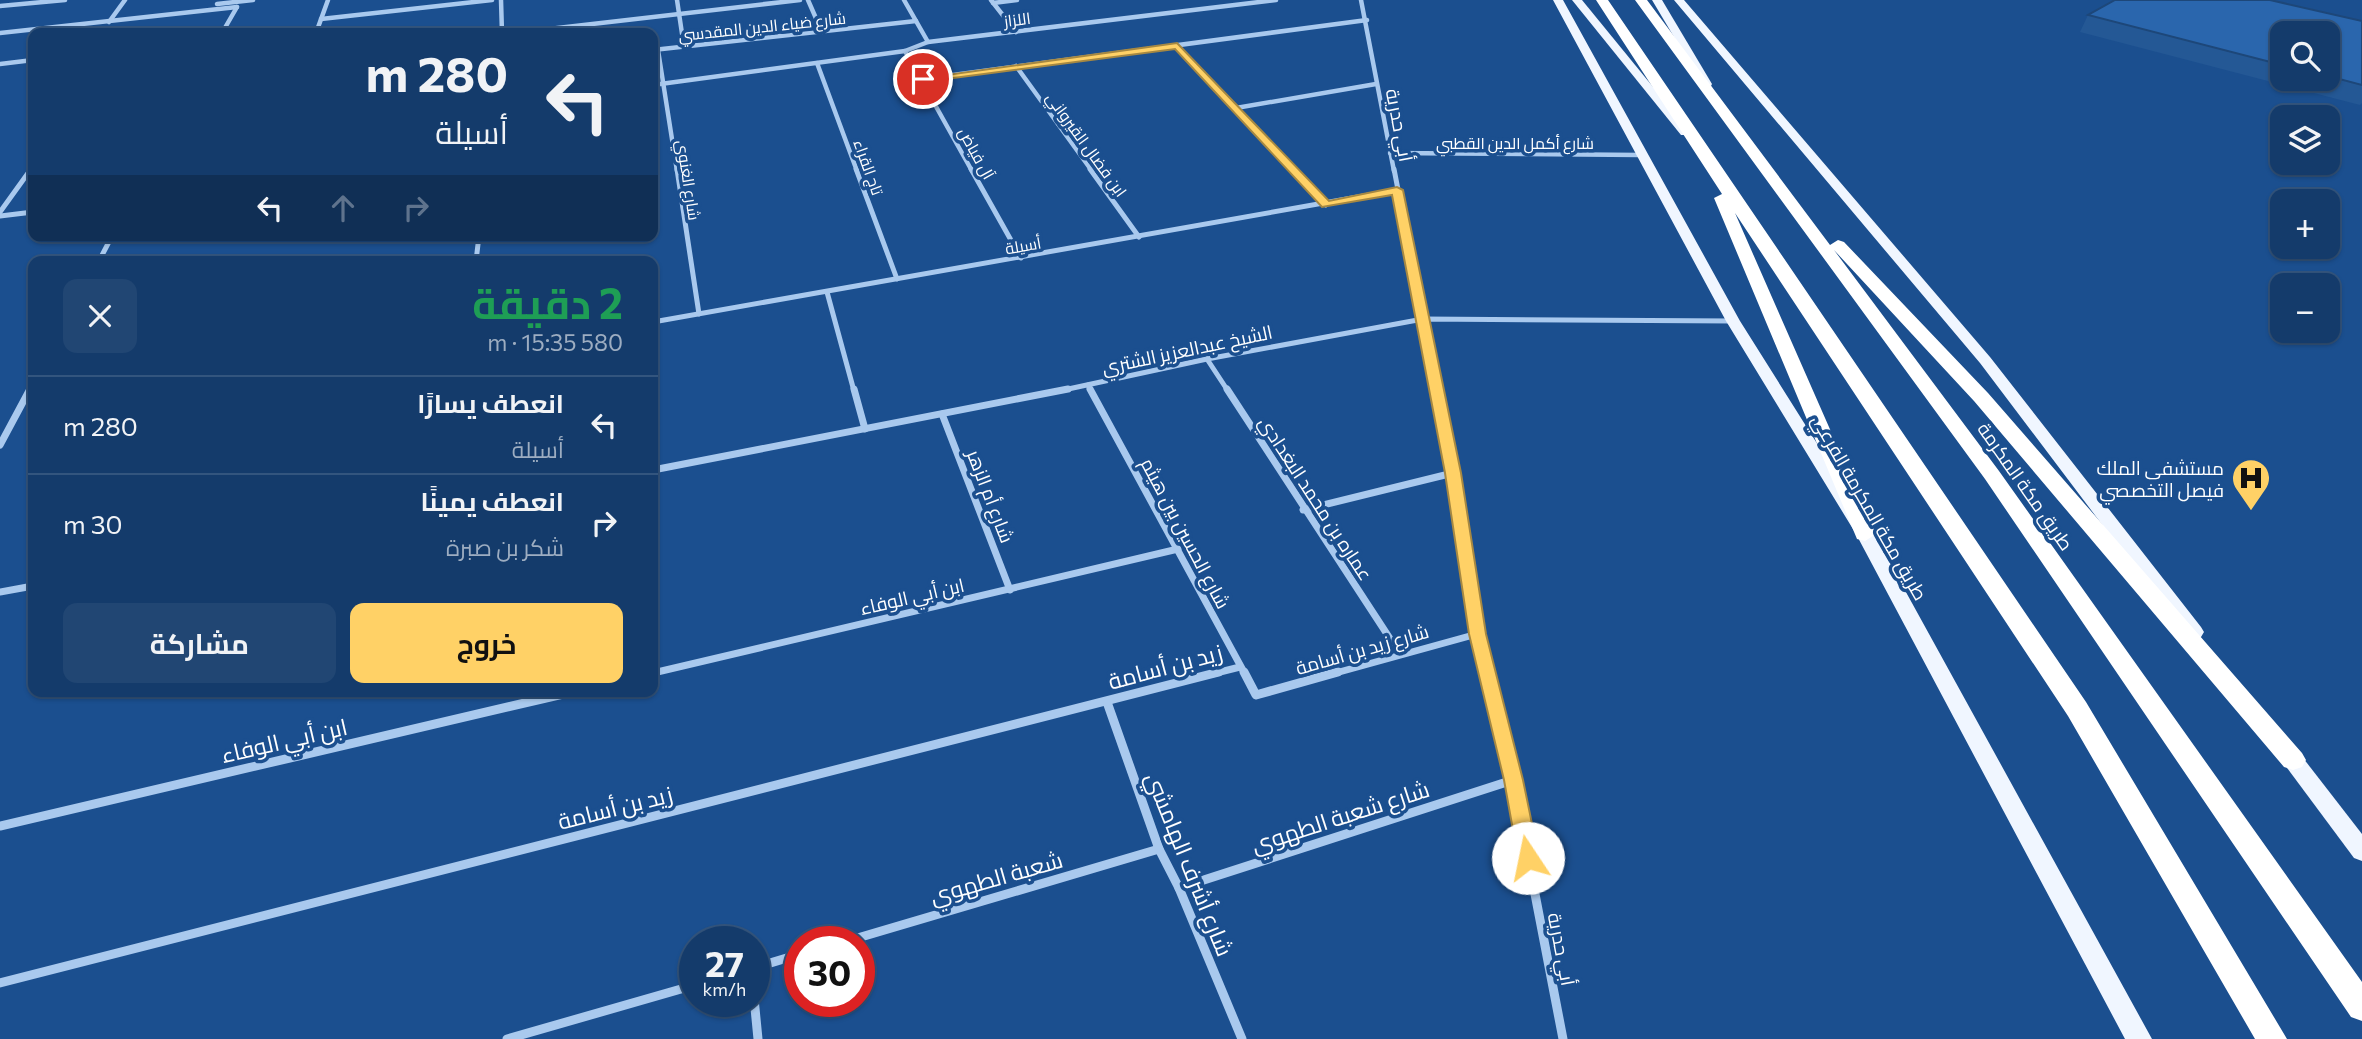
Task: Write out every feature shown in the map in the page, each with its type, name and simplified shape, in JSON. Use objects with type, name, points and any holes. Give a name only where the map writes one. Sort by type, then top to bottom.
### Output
[{"type":"highway","points":[[1602,0],[2077,709],[2272,1039]]},
{"type":"highway","name":"طريق مكة المكرمة","points":[[1641,0],[1779,183],[1992,475],[2362,1007]]},
{"type":"highway","points":[[1703,154],[1865,534]]},
{"type":"highway","points":[[1779,183],[1981,397],[2293,760]]},
{"type":"main road","name":"طريق مكة المكرمة الفرعي","points":[[1558,0],[1640,155],[1733,321],[1865,534],[2139,1039]]},
{"type":"main road","points":[[1577,0],[1703,154]]},
{"type":"main road","points":[[1657,0],[1714,96]]},
{"type":"main road","points":[[1679,0],[1986,360],[2362,851]]},
{"type":"main road","points":[[2293,760],[2362,842]]},
{"type":"main road","points":[[2293,760],[2362,861]]},
{"type":"street","points":[[7,6],[13,0]]},
{"type":"street","points":[[0,6],[65,0]]},
{"type":"street","points":[[109,22],[125,0]]},
{"type":"street","points":[[50,28],[109,22],[253,0]]},
{"type":"street","points":[[318,28],[328,0]]},
{"type":"street","points":[[321,19],[492,0]]},
{"type":"street","points":[[501,0],[502,28]]},
{"type":"street","points":[[677,0],[684,47]]},
{"type":"street","points":[[560,28],[800,0]]},
{"type":"street","points":[[808,0],[822,32]]},
{"type":"street","points":[[658,84],[905,51],[928,42],[904,0]]},
{"type":"street","points":[[992,1],[1017,0]]},
{"type":"street","name":"اللزاز","points":[[928,42],[1276,0]]},
{"type":"street","name":"أبي حدرية","points":[[1361,0],[1453,473],[1478,634],[1513,780],[1563,1039]]},
{"type":"street","points":[[992,1],[1016,32]]},
{"type":"street","points":[[217,4],[237,7],[225,28]]},
{"type":"street","points":[[923,79],[1367,20]]},
{"type":"street","name":"شارع ضياء الدين المقدسي","points":[[658,50],[916,21]]},
{"type":"street","points":[[0,33],[28,30]]},
{"type":"street","points":[[1177,46],[1326,205]]},
{"type":"street","name":"آل فياض","points":[[905,51],[1021,258]]},
{"type":"street","points":[[0,64],[28,61]]},
{"type":"street","name":"تاج القراء","points":[[817,63],[897,279]]},
{"type":"street","name":"ابن فضال القيرواني","points":[[1016,66],[1139,237]]},
{"type":"street","name":"شارع الغنوي","points":[[658,67],[699,314]]},
{"type":"street","points":[[1236,108],[1376,85]]},
{"type":"street","name":"شارع أكمل الدين القطبي","points":[[1390,153],[1640,155]]},
{"type":"street","points":[[0,214],[28,173]]},
{"type":"street","name":"أسيلة","points":[[658,321],[1326,205],[1397,190]]},
{"type":"street","points":[[0,214],[28,212]]},
{"type":"street","points":[[827,292],[865,429]]},
{"type":"street","name":"الشيخ عبدالعزيز الشتري","points":[[658,469],[1088,385],[1207,359],[1423,319],[1733,321]]},
{"type":"street","name":"عماره بن محمد البغدادي","points":[[1207,359],[1399,654]]},
{"type":"street","name":"شارع الحسين بين هيثم","points":[[1088,385],[1256,695]]},
{"type":"street","points":[[0,445],[28,392]]},
{"type":"street","name":"شارع أم الزهر","points":[[942,414],[1010,590]]},
{"type":"street","points":[[1303,510],[1453,473]]},
{"type":"street","name":"ابن أبي الوفاء","points":[[658,672],[1178,549]]},
{"type":"street","points":[[0,592],[28,587]]},
{"type":"street","name":"شارع زيد بن أسامة","points":[[1256,695],[1478,634]]},
{"type":"street","name":"زيد بن أسامة","points":[[0,983],[1240,667]]},
{"type":"street","name":"ابن أبي الوفاء","points":[[0,826],[550,697]]},
{"type":"street","name":"شارع أشرف الهامشي","points":[[1107,702],[1159,849],[1179,888],[1242,1039]]},
{"type":"street","name":"شارع شعبة الطهوي","points":[[1179,888],[1513,780]]},
{"type":"street","name":"شعبة الطهوي","points":[[875,933],[1159,849]]},
{"type":"street","points":[[507,1039],[679,990]]},
{"type":"street","points":[[756,1017],[758,1039]]},
{"type":"building","points":[[2115,0],[2270,0],[2362,21],[2362,85],[2340,79],[2340,21],[2270,21],[2270,62],[2088,15]]},
{"type":"place","name":"مستشفى الملك فيصل التخصصي","points":[[2251,512]]},
{"type":"route","points":[[923,79],[1177,46],[1326,205],[1397,190],[1453,473],[1478,634],[1513,780],[1528,858]]}]
